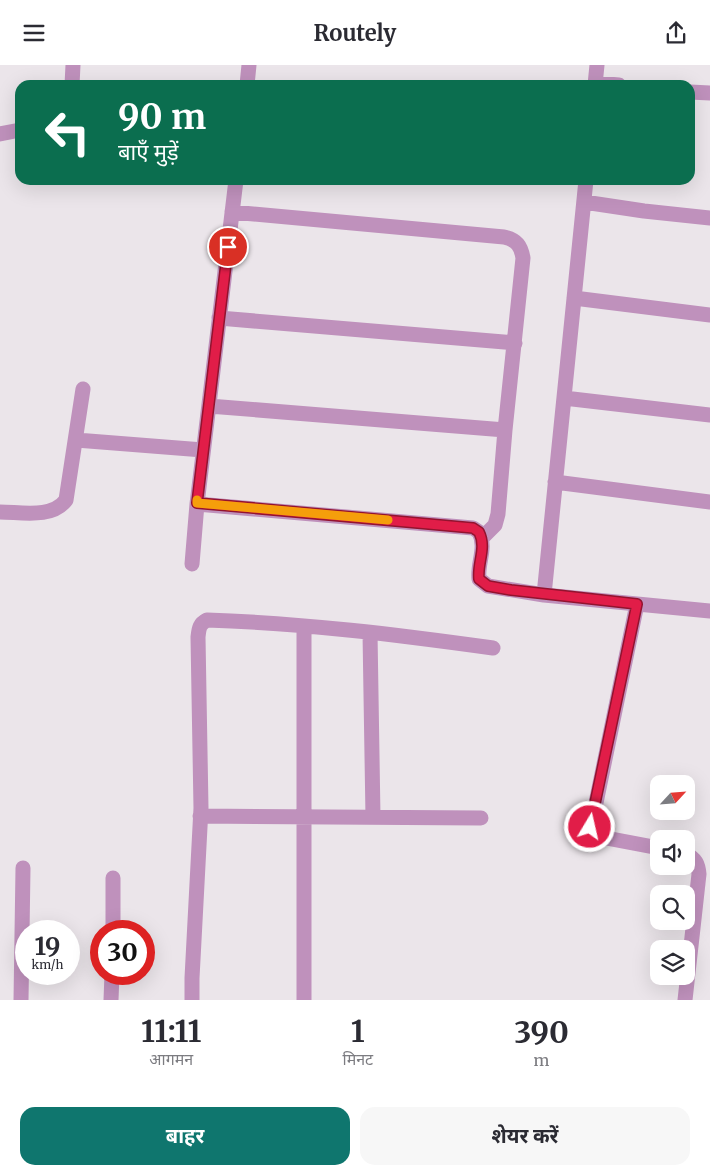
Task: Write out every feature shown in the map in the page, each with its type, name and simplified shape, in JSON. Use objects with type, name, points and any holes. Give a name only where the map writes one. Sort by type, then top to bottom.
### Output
[{"type":"street","points":[[72,80],[73,65]]},
{"type":"street","points":[[248,80],[249,65]]},
{"type":"street","points":[[596,80],[598,65]]},
{"type":"street","points":[[695,92],[710,93]]},
{"type":"street","points":[[1,129],[15,130]]},
{"type":"street","points":[[192,564],[208,406],[235,185]]},
{"type":"street","points":[[544,595],[586,185]]},
{"type":"street","points":[[584,201],[644,211],[710,218]]},
{"type":"street","points":[[232,212],[512,239],[518,243],[522,249],[523,258],[498,514],[495,525],[482,538]]},
{"type":"street","points":[[574,298],[710,315]]},
{"type":"street","points":[[219,318],[515,343]]},
{"type":"street","points":[[0,512],[52,511],[61,507],[66,500],[83,389]]},
{"type":"street","points":[[564,398],[710,415]]},
{"type":"street","points":[[208,406],[505,430]]},
{"type":"street","points":[[76,440],[203,450]]},
{"type":"street","points":[[555,482],[710,502]]},
{"type":"street","points":[[197,503],[473,528],[479,532],[483,545],[478,572],[479,579],[488,586],[544,595],[710,611]]},
{"type":"street","points":[[637,604],[590,827],[591,832],[600,837],[650,846]]},
{"type":"street","points":[[192,1000],[200,816],[198,637],[200,627],[208,620],[258,621],[494,648]]},
{"type":"street","points":[[304,626],[304,1000]]},
{"type":"street","points":[[370,633],[373,817]]},
{"type":"street","points":[[200,816],[482,818]]},
{"type":"street","points":[[685,1000],[699,874],[698,864],[695,860]]},
{"type":"street","points":[[22,1000],[23,868]]},
{"type":"street","points":[[112,920],[113,878]]},
{"type":"street","points":[[111,1000],[112,985]]},
{"type":"slow traffic","points":[[197,500],[197,503],[388,520]]},
{"type":"route","points":[[228,247],[197,503],[473,528],[479,532],[483,545],[478,572],[479,579],[488,586],[544,595],[637,604],[590,827]]}]
